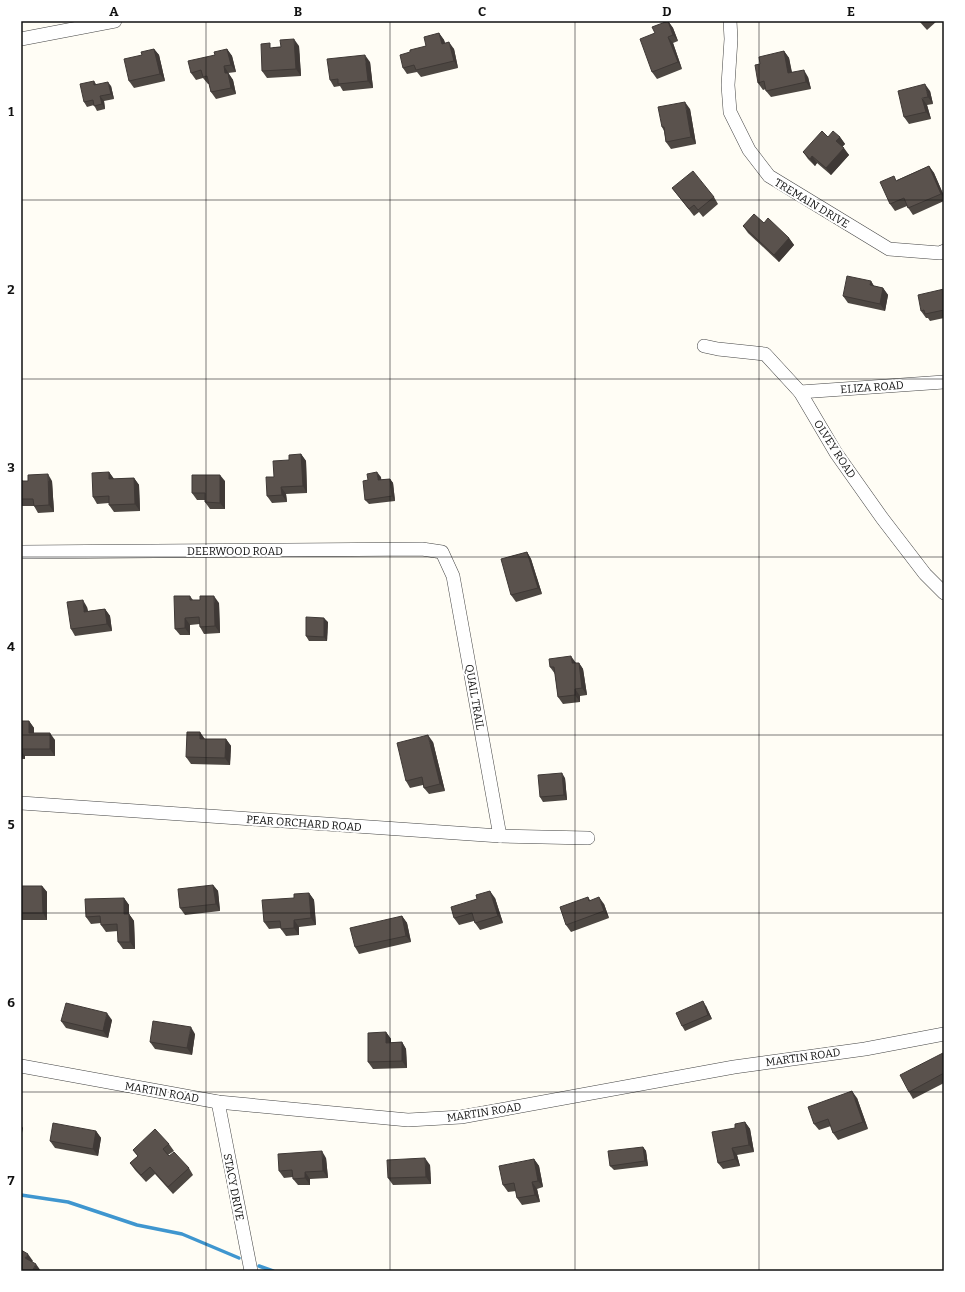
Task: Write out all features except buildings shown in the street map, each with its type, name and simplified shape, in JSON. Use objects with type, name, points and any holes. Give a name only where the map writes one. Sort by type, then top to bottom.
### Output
[{"type":"street","points":[[21,39],[63,26],[115,21]]},
{"type":"street","name":"TREMAIN DRIVE","points":[[730,21],[731,39],[728,84],[730,112],[748,150],[769,176],[889,249],[940,253],[944,251]]},
{"type":"street","name":"OLVEY ROAD","points":[[704,346],[718,350],[765,354],[800,392],[836,453],[882,518],[925,574],[944,593]]},
{"type":"street","name":"ELIZA ROAD","points":[[800,392],[944,382]]},
{"type":"street","name":"DEERWOOD ROAD","points":[[21,552],[422,549],[442,552],[445,558]]},
{"type":"street","name":"QUAIL TRAIL","points":[[445,558],[453,576],[500,836]]},
{"type":"street","name":"PEAR ORCHARD ROAD","points":[[21,803],[500,836],[588,838]]},
{"type":"street","name":"MARTIN ROAD","points":[[21,1066],[218,1102],[408,1120],[461,1117],[734,1067],[865,1049],[944,1034]]},
{"type":"street","name":"STACY DRIVE","points":[[218,1102],[251,1271]]},
{"type":"waterway","points":[[21,1195],[68,1202],[137,1225],[182,1234],[239,1258]]},
{"type":"waterway","points":[[259,1266],[273,1271]]}]
